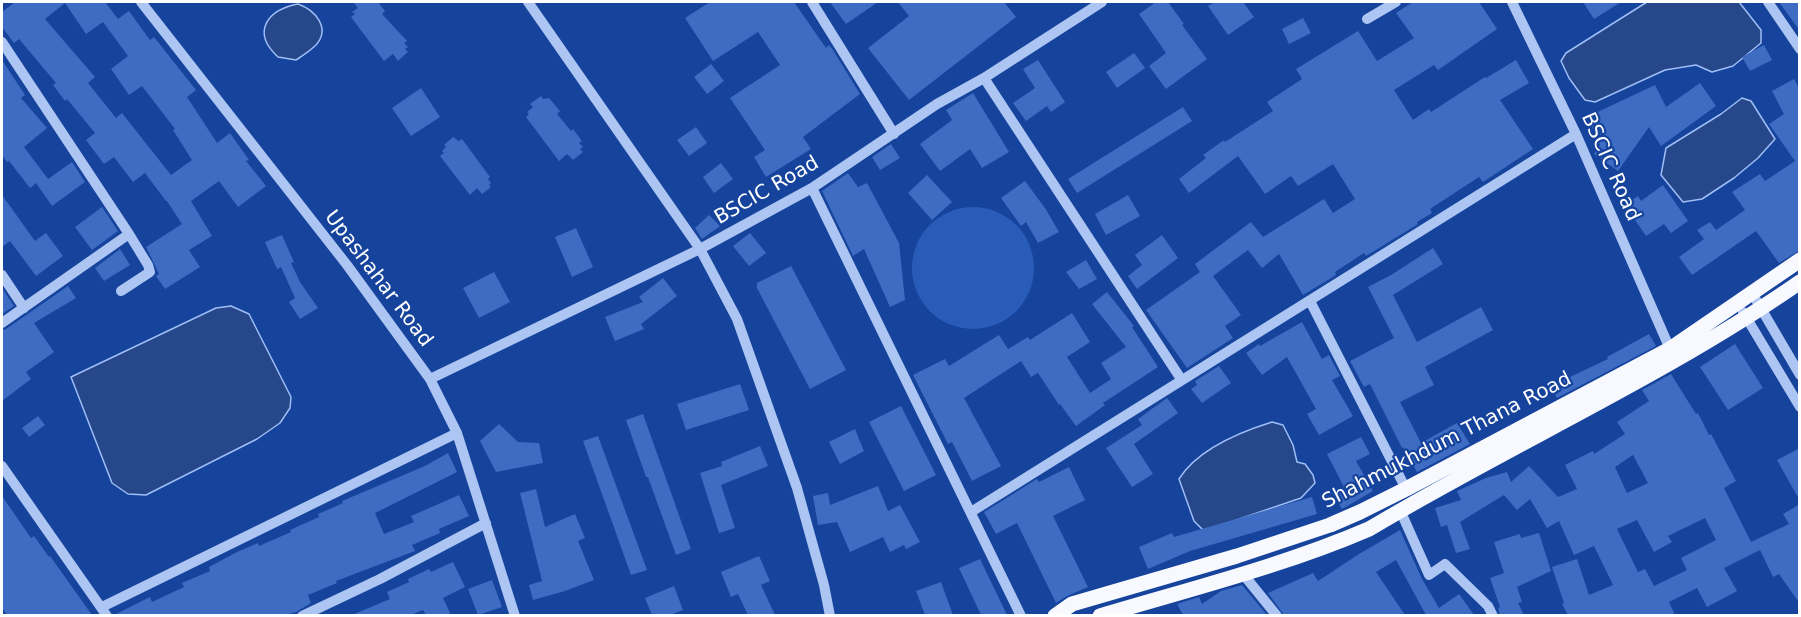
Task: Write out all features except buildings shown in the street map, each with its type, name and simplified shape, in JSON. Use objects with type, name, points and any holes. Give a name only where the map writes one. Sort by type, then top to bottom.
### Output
[{"type":"main road","name":"Shahmukhdum Thana Road","points":[[1055,615],[1072,604],[1237,556],[1329,525],[1406,489],[1670,349],[1800,260]]},
{"type":"main road","name":"Shahmukhdum Thana Road","points":[[1100,615],[1243,574],[1336,543],[1369,529],[1678,360],[1800,282]]},
{"type":"street","name":"Upashahar Road","points":[[141,2],[347,265],[430,379],[457,433],[515,615]]},
{"type":"street","points":[[528,2],[700,249],[737,319],[797,488],[830,615]]},
{"type":"street","points":[[812,2],[894,134]]},
{"type":"street","name":"BSCIC Road","points":[[430,379],[700,249],[812,188],[937,104],[984,78],[1102,2]]},
{"type":"street","points":[[1367,19],[1395,2]]},
{"type":"street","name":"BSCIC Road","points":[[1512,2],[1576,134],[1670,349]]},
{"type":"street","points":[[1768,2],[1800,49]]},
{"type":"street","points":[[2,42],[148,265],[150,272],[121,291]]},
{"type":"street","points":[[984,78],[1181,380]]},
{"type":"street","points":[[971,512],[1576,134]]},
{"type":"street","points":[[812,188],[1021,615]]},
{"type":"street","points":[[2,323],[129,234]]},
{"type":"street","points":[[2,275],[24,308]]},
{"type":"street","points":[[1752,293],[1800,375]]},
{"type":"street","points":[[1310,301],[1406,489]]},
{"type":"street","points":[[1738,303],[1800,407]]},
{"type":"street","points":[[2,466],[104,611],[457,433]]},
{"type":"street","points":[[1400,510],[1429,575],[1445,564],[1488,606],[1493,615]]},
{"type":"street","points":[[302,615],[380,579],[486,523]]},
{"type":"street","points":[[1243,574],[1277,615]]},
{"type":"shaded area","points":[[1647,2],[1739,2],[1761,30],[1761,43],[1733,66],[1712,72],[1696,65],[1665,70],[1595,102],[1585,100],[1569,78],[1561,61],[1566,53]]},
{"type":"shaded area","points":[[298,4],[319,20],[322,32],[320,39],[314,47],[296,60],[278,57],[265,39],[266,23],[278,11]]},
{"type":"shaded area","points":[[1742,98],[1751,101],[1775,139],[1758,158],[1734,178],[1702,199],[1683,202],[1661,175],[1666,148],[1721,114]]},
{"type":"shaded area","points":[[973,207],[996,212],[1007,217],[1016,225],[1024,234],[1029,245],[1034,268],[1029,291],[1024,302],[1016,311],[1007,319],[996,324],[973,329],[950,324],[939,319],[930,311],[922,302],[917,291],[912,268],[917,245],[922,234],[930,225],[939,217],[950,212]]},
{"type":"shaded area","points":[[231,306],[249,314],[291,397],[290,408],[280,423],[257,439],[146,495],[128,494],[112,483],[71,377],[216,308]]},
{"type":"shaded area","points":[[1272,422],[1283,425],[1293,445],[1297,462],[1305,464],[1313,475],[1315,483],[1301,498],[1204,531],[1194,521],[1179,479],[1197,459],[1220,443]]}]
